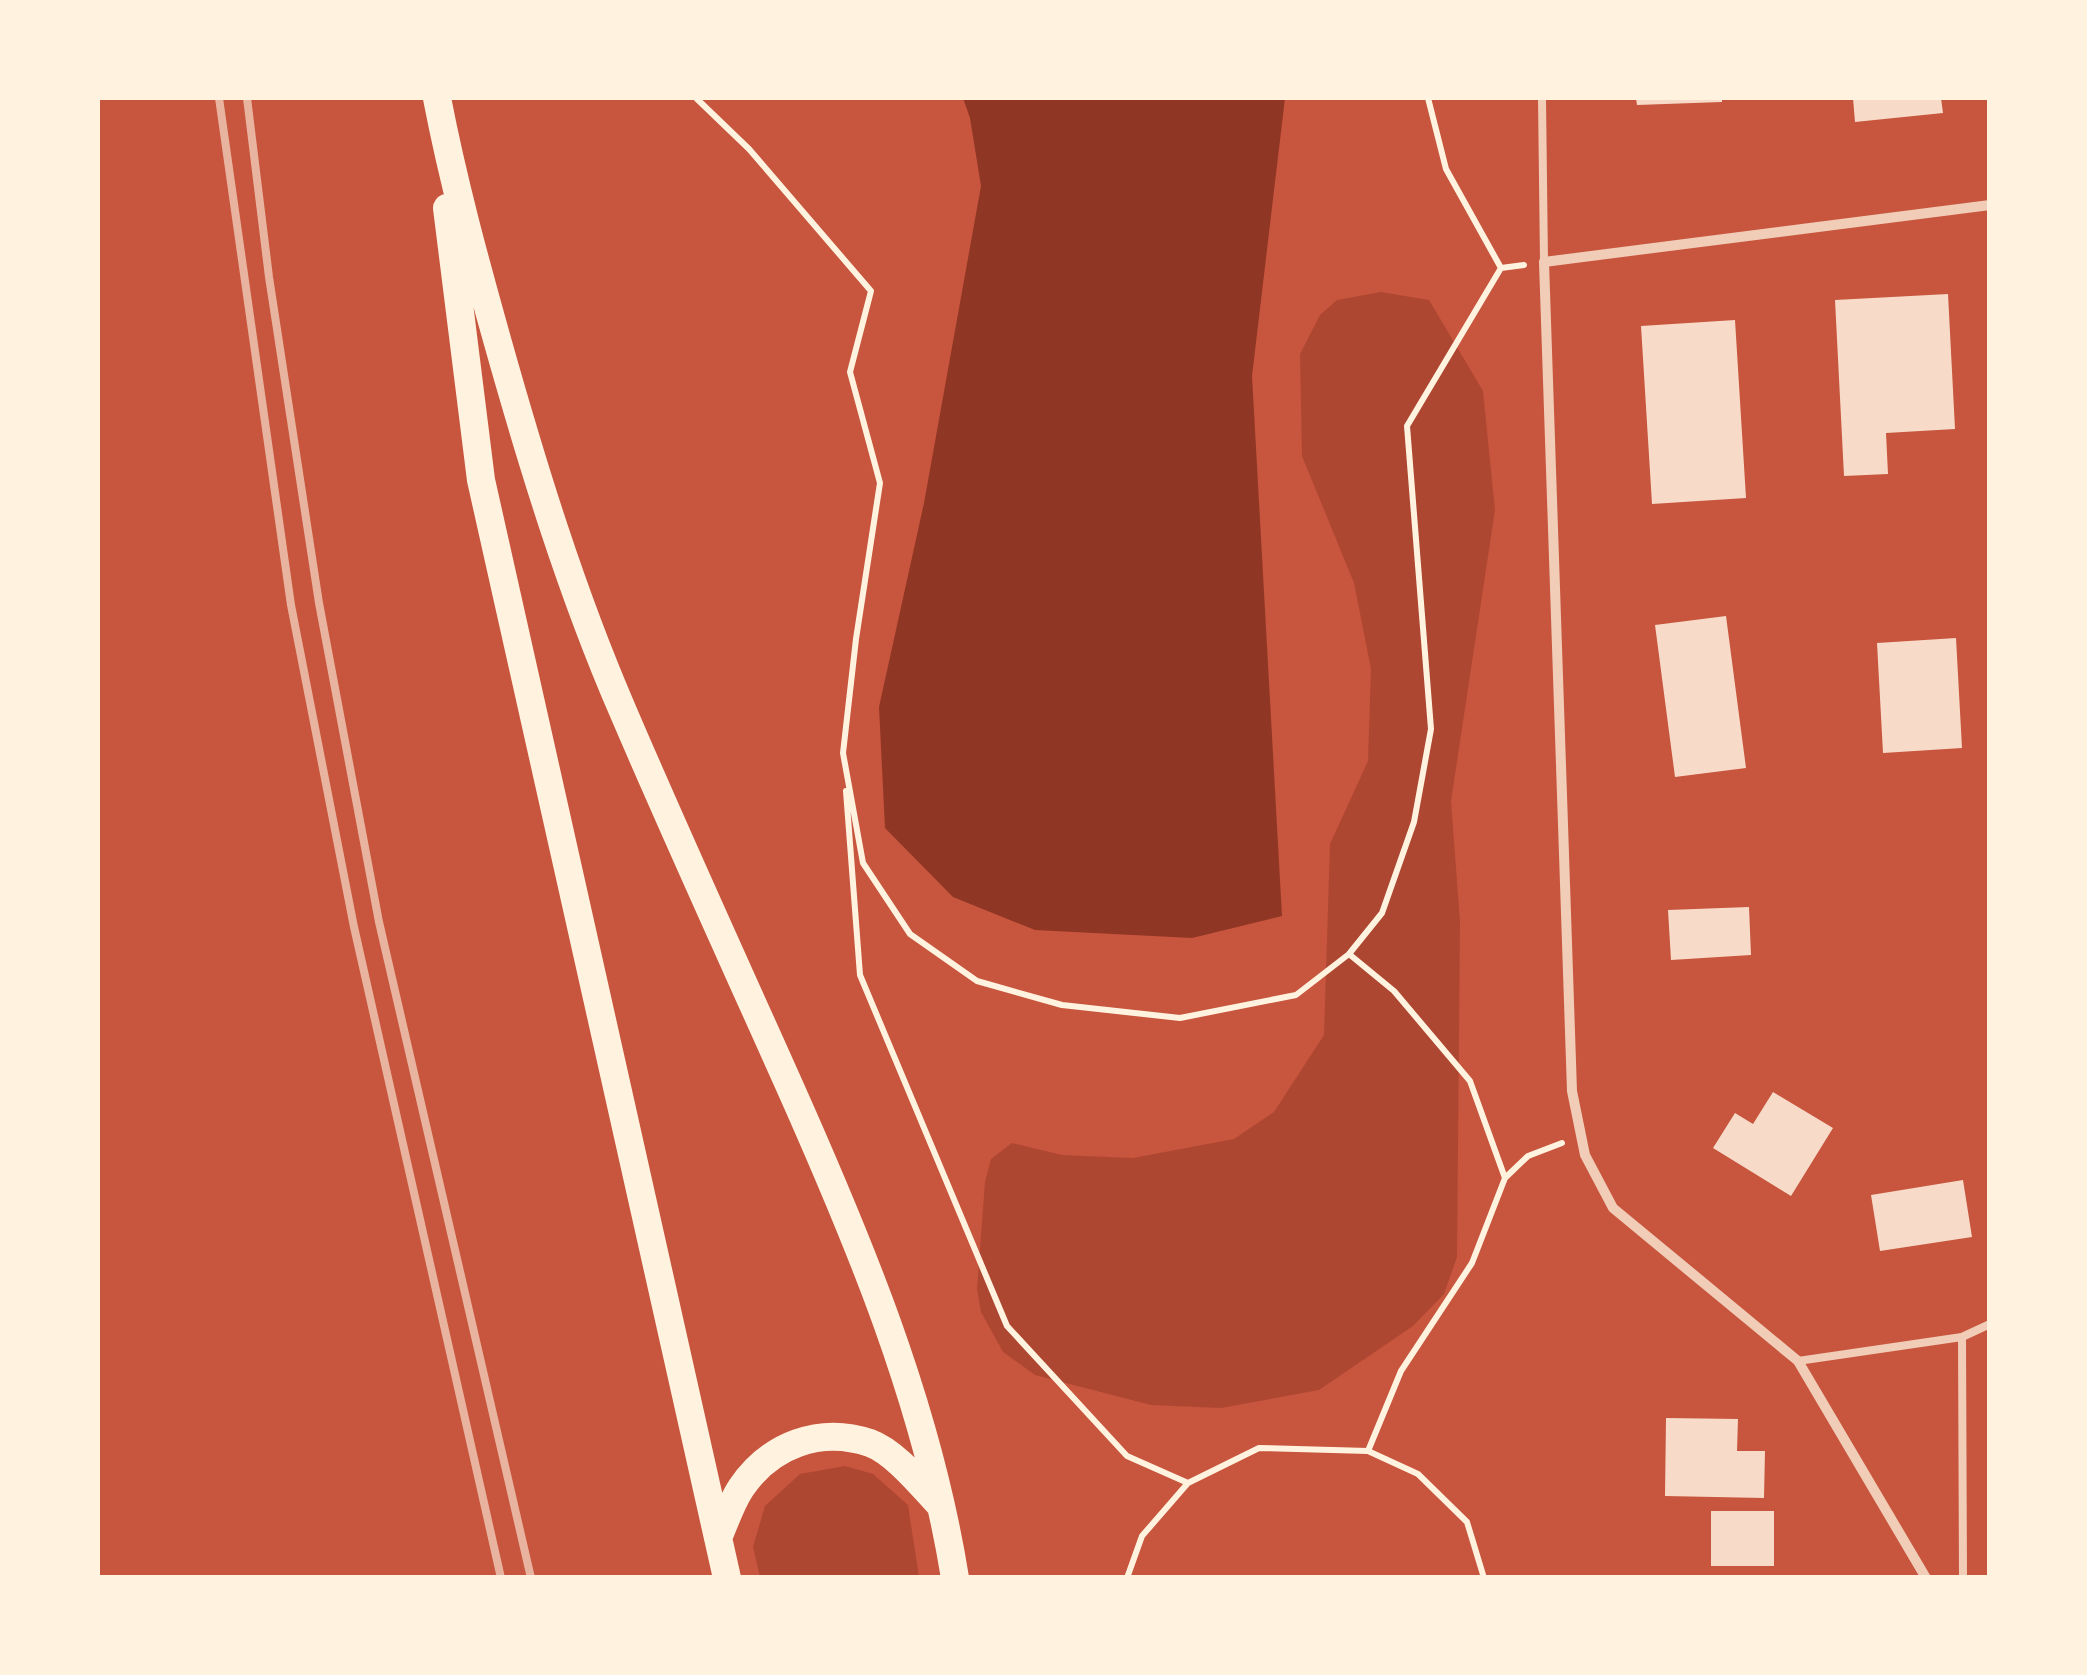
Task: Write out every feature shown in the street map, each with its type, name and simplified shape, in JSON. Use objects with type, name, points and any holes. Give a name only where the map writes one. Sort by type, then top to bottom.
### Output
[{"type":"highway","points":[[436,98],[454,182],[522,427],[562,551],[620,706],[830,1176],[905,1372],[944,1510],[955,1578]]},
{"type":"highway","points":[[436,98],[466,380],[481,480],[727,1578]]},
{"type":"highway","points":[[718,1538],[740,1489],[774,1452],[821,1435],[872,1444],[908,1471],[944,1510]]},
{"type":"street","points":[[1926,1578],[1798,1361],[1613,1208],[1586,1155],[1572,1091],[1544,262],[1990,205]]},
{"type":"lane","points":[[1542,98],[1544,262]]},
{"type":"lane","points":[[1798,1361],[1962,1338],[1990,1324]]},
{"type":"lane","points":[[1962,1338],[1963,1578]]},
{"type":"path","points":[[696,98],[749,149],[871,291],[850,372],[880,483],[843,753],[860,975],[1007,1326],[1127,1456],[1188,1484]]},
{"type":"path","points":[[1428,98],[1446,169],[1500,268]]},
{"type":"path","points":[[1500,268],[1544,262]]},
{"type":"path","points":[[843,753],[863,863],[910,934],[977,981],[1062,1005],[1180,1018],[1296,995],[1350,954],[1382,913],[1414,822],[1431,728],[1406,426],[1500,268]]},
{"type":"path","points":[[1350,954],[1394,991],[1470,1080],[1506,1178]]},
{"type":"path","points":[[1368,1452],[1401,1371],[1472,1263],[1506,1178],[1528,1156],[1582,1135]]},
{"type":"path","points":[[1128,1578],[1142,1536],[1188,1484],[1259,1448],[1368,1452],[1418,1474],[1467,1522],[1484,1578]]},
{"type":"shaded area","points":[[963,98],[1285,98],[1252,376],[1282,916],[1192,938],[1035,930],[953,897],[885,828],[879,707],[924,503],[981,186]]},
{"type":"shaded area","points":[[1381,292],[1429,300],[1483,391],[1495,510],[1451,801],[1460,922],[1457,1257],[1444,1294],[1413,1326],[1319,1390],[1221,1408],[1151,1405],[1035,1375],[1003,1352],[981,1312],[977,1289],[985,1182],[991,1159],[1012,1143],[1062,1155],[1133,1158],[1234,1139],[1274,1112],[1324,1035],[1330,844],[1368,761],[1371,669],[1354,583],[1302,456],[1300,354],[1320,315],[1337,300]]},
{"type":"shaded area","points":[[845,1466],[873,1474],[908,1505],[919,1577],[760,1577],[753,1547],[765,1506],[800,1474]]},
{"type":"building","points":[[1636,98],[1722,98],[1722,102],[1637,105]]},
{"type":"building","points":[[1853,98],[1941,98],[1943,113],[1855,122]]},
{"type":"building","points":[[1948,294],[1955,429],[1886,433],[1888,474],[1844,476],[1835,300]]},
{"type":"building","points":[[1735,320],[1746,498],[1652,504],[1641,326]]},
{"type":"building","points":[[1726,616],[1746,768],[1675,777],[1655,625]]},
{"type":"building","points":[[1956,638],[1962,748],[1883,753],[1877,643]]},
{"type":"building","points":[[1749,907],[1751,955],[1671,960],[1668,910]]},
{"type":"building","points":[[1773,1092],[1833,1128],[1791,1196],[1713,1148],[1735,1113],[1753,1124]]},
{"type":"building","points":[[1963,1180],[1972,1237],[1880,1251],[1871,1195]]},
{"type":"building","points":[[1666,1418],[1738,1419],[1737,1451],[1765,1451],[1764,1498],[1665,1496]]},
{"type":"building","points":[[1711,1511],[1774,1511],[1774,1566],[1711,1566]]},
{"type":"railway","points":[[219,98],[291,605],[354,927],[501,1578]]},
{"type":"railway","points":[[247,98],[269,277],[319,603],[379,922],[531,1578]]}]
